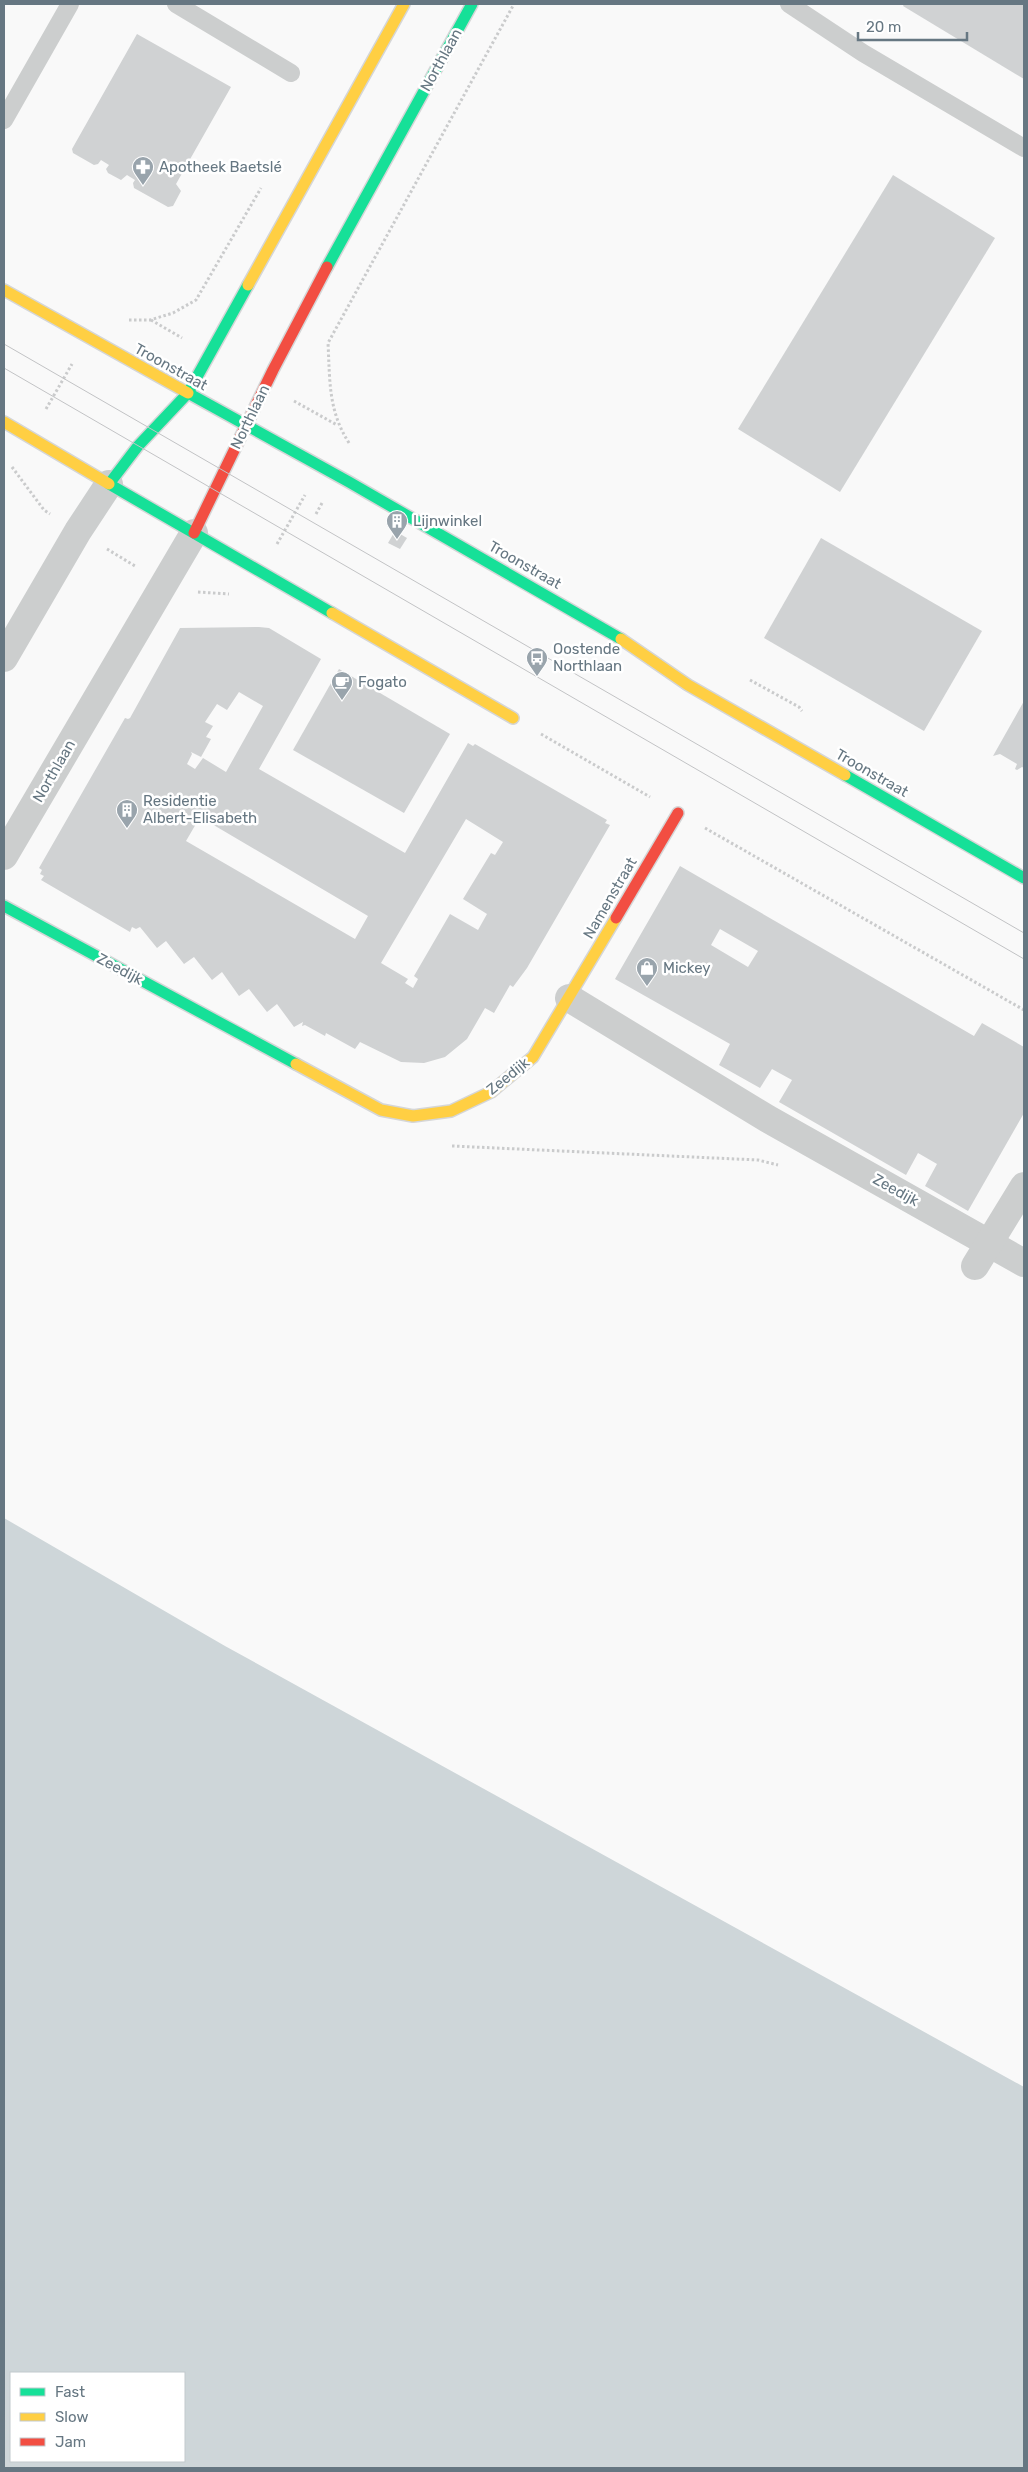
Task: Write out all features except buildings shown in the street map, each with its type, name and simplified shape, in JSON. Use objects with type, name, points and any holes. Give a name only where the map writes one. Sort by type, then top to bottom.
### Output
[{"type":"main road","points":[[109,484],[138,446],[188,394],[404,4]]},
{"type":"main road","name":"Northlaan","points":[[194,533],[323,274],[472,4]]},
{"type":"main road","name":"Troonstraat","points":[[4,290],[612,632],[688,685],[1024,878]]},
{"type":"main road","points":[[4,422],[513,718]]},
{"type":"main road","name":"Namenstraat","points":[[569,998],[678,813]]},
{"type":"main road","name":"Zeedijk","points":[[4,906],[346,1093],[381,1110],[413,1116],[451,1110],[491,1092],[532,1056],[569,998]]},
{"type":"street","points":[[4,658],[78,531],[109,484]]},
{"type":"street","name":"Northlaan","points":[[4,856],[13,832],[194,533]]},
{"type":"street","name":"Zeedijk","points":[[569,998],[768,1119],[1024,1262]]},
{"type":"street","points":[[975,1266],[1018,1197]]},
{"type":"lane","points":[[7,108],[70,4]]},
{"type":"lane","points":[[176,4],[291,73]]},
{"type":"lane","points":[[789,4],[863,53],[1024,148]]},
{"type":"path","points":[[261,573],[321,467],[333,451],[337,425],[331,399],[328,342],[514,4]]},
{"type":"path","points":[[150,320],[173,313],[196,300],[265,181]]},
{"type":"path","points":[[12,467],[87,338]]},
{"type":"path","points":[[513,718],[1024,1010]]},
{"type":"path","points":[[451,1146],[758,1160],[784,1166]]},
{"type":"shaded area","points":[[4,1518],[225,1646],[1024,2087],[1024,2468],[4,2468]]},
{"type":"tram line","points":[[4,344],[1024,933]]},
{"type":"tram line","points":[[4,368],[1024,959]]},
{"type":"traffic: fast","points":[[327,267],[472,4]]},
{"type":"traffic: fast","points":[[248,285],[188,393],[138,446],[109,484],[332,613]]},
{"type":"traffic: fast","points":[[188,393],[349,482],[621,639]]},
{"type":"traffic: fast","points":[[845,775],[1024,878]]},
{"type":"traffic: fast","points":[[4,906],[296,1064]]},
{"type":"traffic: slow","points":[[248,285],[404,4]]},
{"type":"traffic: slow","points":[[4,290],[188,393]]},
{"type":"traffic: slow","points":[[4,422],[109,484]]},
{"type":"traffic: slow","points":[[332,613],[513,718]]},
{"type":"traffic: slow","points":[[621,639],[688,685],[845,775]]},
{"type":"traffic: slow","points":[[296,1064],[381,1110],[413,1116],[451,1111],[491,1092],[533,1057],[616,918]]},
{"type":"traffic: jam","points":[[194,533],[273,370],[327,267]]},
{"type":"traffic: jam","points":[[616,918],[678,813]]},
{"type":"place","name":"Apotheek Baetslé","points":[[143,186]]},
{"type":"place","name":"Lijnwinkel","points":[[397,540]]},
{"type":"place","name":"Oostende Northlaan","points":[[537,677]]},
{"type":"place","name":"Fogato","points":[[342,701]]},
{"type":"place","name":"Residentie Albert-Elisabeth","points":[[127,829]]},
{"type":"place","name":"Mickey","points":[[647,987]]}]
